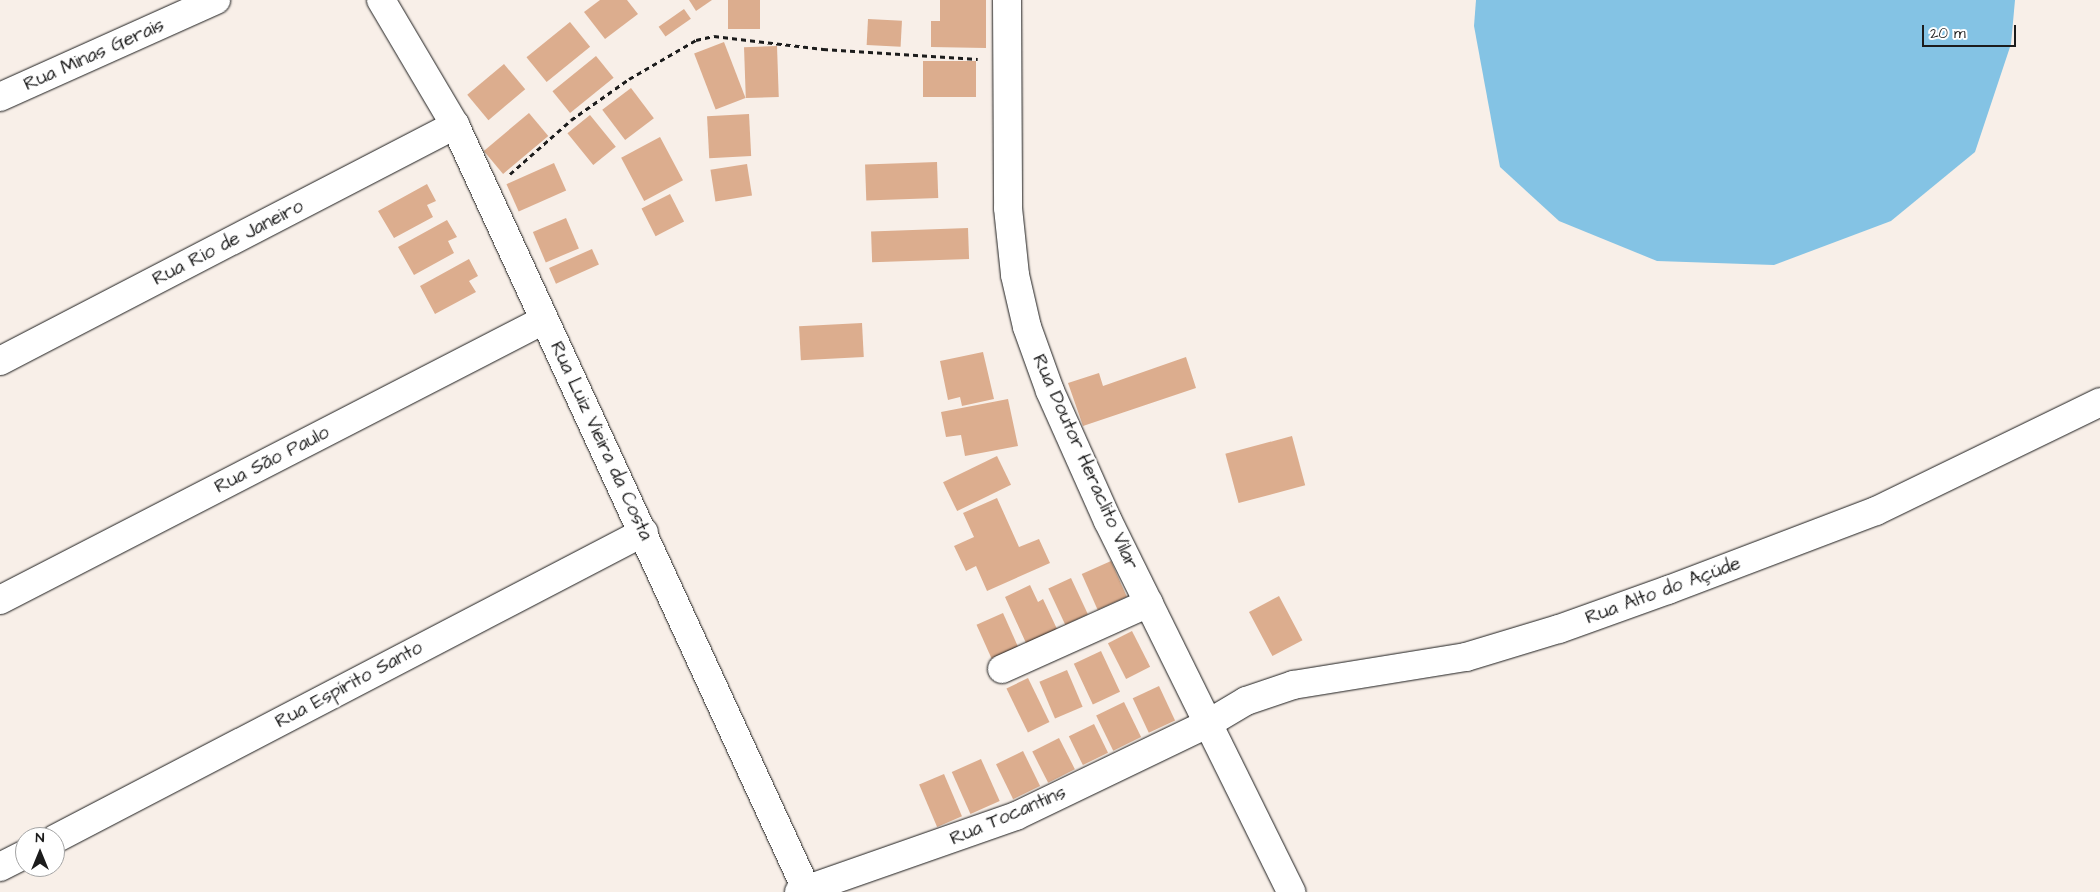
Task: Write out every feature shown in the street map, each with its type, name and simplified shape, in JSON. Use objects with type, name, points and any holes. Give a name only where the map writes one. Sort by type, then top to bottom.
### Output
[{"type":"street","name":"Rua Minas Gerais","points":[[0,97],[216,0]]},
{"type":"street","name":"Rua Luiz Vieira da Costa","points":[[381,0],[455,125],[485,194],[644,532],[803,891]]},
{"type":"street","name":"Rua Doutor Heraclito Vilar","points":[[1007,0],[1008,208],[1015,275],[1027,327],[1050,391],[1149,603],[1291,892]]},
{"type":"street","name":"Rua Rio de Janeiro","points":[[0,361],[455,125]]},
{"type":"street","name":"Rua São Paulo","points":[[0,600],[544,320]]},
{"type":"street","name":"Rua Alto do Açúde","points":[[1209,723],[1246,701],[1294,685],[1466,657],[1568,626],[1876,511],[2100,402]]},
{"type":"street","name":"Rua Espírito Santo","points":[[65,834],[644,532]]},
{"type":"street","points":[[1002,669],[1149,603]]},
{"type":"street","name":"Rua Tocantins","points":[[803,891],[1016,816],[1209,723]]},
{"type":"street","points":[[0,867],[15,859]]},
{"type":"path","points":[[485,194],[571,120],[629,79],[696,40],[714,36],[823,49],[1006,61]]},
{"type":"water","points":[[1476,0],[2015,0],[2011,44],[1975,152],[1891,221],[1774,265],[1657,261],[1559,221],[1500,167],[1474,26]]},
{"type":"building","points":[[600,0],[627,0],[638,14],[605,39],[584,12]]},
{"type":"building","points":[[689,0],[712,0],[696,11]]},
{"type":"building","points":[[728,0],[760,0],[760,29],[728,29]]},
{"type":"building","points":[[940,0],[986,0],[986,48],[931,47],[931,21],[940,21]]},
{"type":"building","points":[[684,9],[691,19],[665,37],[659,27]]},
{"type":"building","points":[[868,19],[902,21],[901,47],[867,45]]},
{"type":"building","points":[[570,22],[590,47],[547,82],[526,57]]},
{"type":"building","points":[[724,42],[746,98],[716,109],[694,53]]},
{"type":"building","points":[[777,46],[779,97],[746,98],[744,47]]},
{"type":"building","points":[[596,56],[614,78],[570,113],[552,91]]},
{"type":"building","points":[[923,61],[976,61],[976,97],[923,97]]},
{"type":"building","points":[[504,64],[525,89],[488,120],[467,95]]},
{"type":"building","points":[[631,88],[654,118],[625,140],[602,110]]},
{"type":"building","points":[[529,113],[548,136],[503,174],[484,151]]},
{"type":"building","points":[[749,114],[751,156],[709,158],[707,116]]},
{"type":"building","points":[[590,115],[616,147],[593,165],[567,133]]},
{"type":"building","points":[[660,137],[683,180],[644,201],[621,158]]},
{"type":"building","points":[[937,162],[938,198],[866,200],[865,165]]},
{"type":"building","points":[[554,163],[566,190],[519,212],[506,184]]},
{"type":"building","points":[[747,164],[752,196],[715,201],[710,170]]},
{"type":"building","points":[[427,184],[436,201],[427,205],[433,217],[394,238],[378,211]]},
{"type":"building","points":[[670,194],[684,222],[656,236],[641,209]]},
{"type":"building","points":[[566,218],[579,248],[546,262],[533,232]]},
{"type":"building","points":[[447,220],[457,237],[448,241],[454,253],[414,275],[398,247]]},
{"type":"building","points":[[968,228],[969,259],[872,262],[871,231]]},
{"type":"building","points":[[592,249],[599,265],[556,284],[549,268]]},
{"type":"building","points":[[469,259],[478,276],[469,281],[476,292],[435,314],[420,286]]},
{"type":"building","points":[[862,323],[864,357],[801,360],[799,326]]},
{"type":"building","points":[[983,352],[994,399],[962,406],[960,397],[948,400],[940,361]]},
{"type":"building","points":[[1186,357],[1196,388],[1083,426],[1068,383],[1099,373],[1103,386]]},
{"type":"building","points":[[1008,399],[1018,446],[965,456],[961,435],[946,437],[941,412]]},
{"type":"building","points":[[1292,436],[1305,485],[1239,503],[1225,454]]},
{"type":"building","points":[[997,456],[1011,485],[957,511],[943,482]]},
{"type":"building","points":[[997,498],[1019,547],[1039,539],[1050,563],[987,591],[976,566],[966,571],[954,546],[974,537],[963,513]]},
{"type":"building","points":[[1111,561],[1127,597],[1098,610],[1082,574]]},
{"type":"building","points":[[1071,578],[1088,614],[1065,625],[1048,589]]},
{"type":"building","points":[[1030,585],[1038,602],[1043,599],[1057,629],[1026,643],[1005,597]]},
{"type":"building","points":[[1279,596],[1302,640],[1272,656],[1249,612]]},
{"type":"building","points":[[1003,613],[1018,647],[992,659],[977,625]]},
{"type":"building","points":[[1132,631],[1150,667],[1126,679],[1108,643]]},
{"type":"building","points":[[1101,651],[1120,692],[1093,704],[1074,664]]},
{"type":"building","points":[[1067,670],[1083,707],[1055,719],[1039,682]]},
{"type":"building","points":[[1028,678],[1049,722],[1028,733],[1006,689]]},
{"type":"building","points":[[1159,686],[1175,720],[1149,733],[1133,698]]},
{"type":"building","points":[[1124,702],[1141,737],[1113,751],[1096,716]]},
{"type":"building","points":[[1094,724],[1108,753],[1083,765],[1069,736]]},
{"type":"building","points":[[1059,738],[1075,769],[1048,783],[1032,752]]},
{"type":"building","points":[[1023,751],[1040,786],[1013,799],[996,764]]},
{"type":"building","points":[[981,759],[1000,801],[970,814],[952,772]]},
{"type":"building","points":[[944,774],[962,816],[937,827],[919,785]]}]
